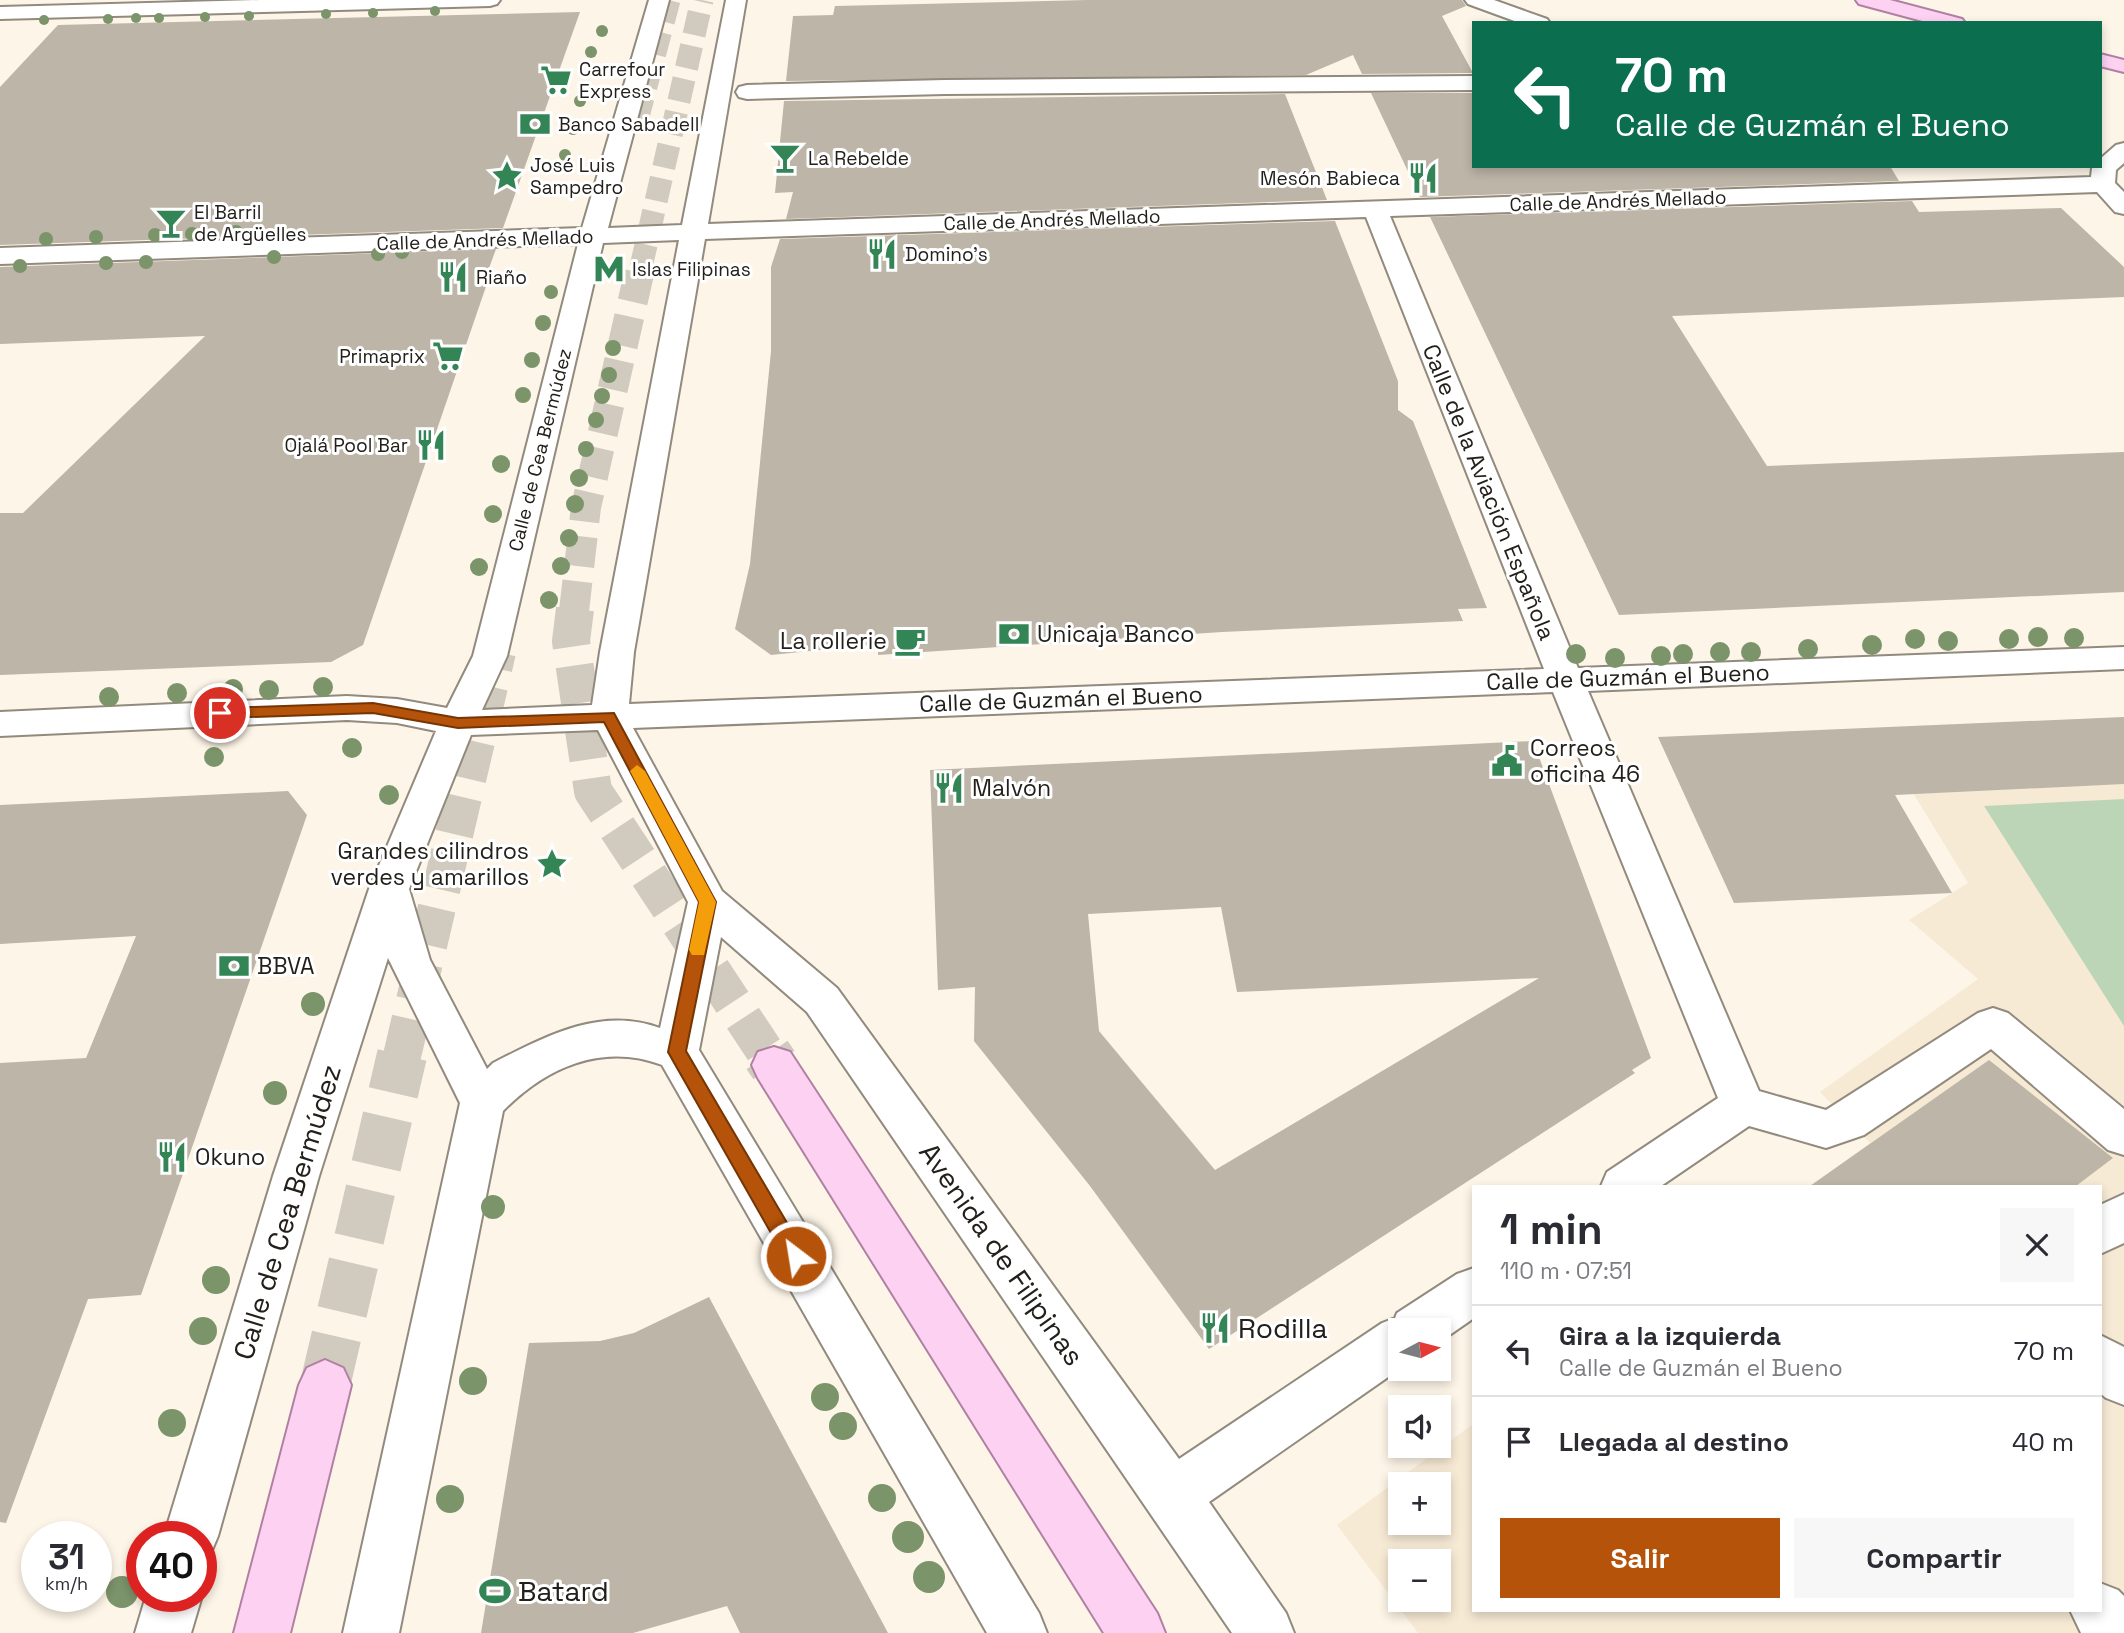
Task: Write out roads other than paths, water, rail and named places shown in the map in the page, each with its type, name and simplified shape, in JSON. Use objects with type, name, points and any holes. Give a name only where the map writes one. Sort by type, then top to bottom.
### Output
[{"type":"main road","points":[[1866,0],[1947,21]]},
{"type":"main road","points":[[2102,60],[2124,66]]},
{"type":"main road","points":[[774,1065],[1137,1633]]},
{"type":"main road","points":[[262,1633],[325,1385]]},
{"type":"street","points":[[0,13],[490,0]]},
{"type":"street","name":"Calle de Cea Bermúdez","points":[[195,1521],[296,1177],[389,889],[458,723],[490,656],[592,236],[659,0]]},
{"type":"street","points":[[609,717],[617,652],[736,0]]},
{"type":"street","points":[[1474,0],[1487,21]]},
{"type":"street","points":[[1474,0],[1533,21]]},
{"type":"street","points":[[747,92],[945,87],[1472,83]]},
{"type":"street","points":[[2124,150],[2104,168],[2104,184],[2124,206]]},
{"type":"street","name":"Calle de Andrés Mellado","points":[[0,256],[2104,184]]},
{"type":"street","name":"Calle de la Aviación Española","points":[[1375,209],[1565,680],[1743,1105]]},
{"type":"street","name":"Calle de Guzmán el Bueno","points":[[0,724],[347,708],[397,711],[458,723],[2124,658]]},
{"type":"street","name":"Avenida de Filipinas","points":[[609,717],[708,902],[822,1000],[1266,1633]]},
{"type":"street","points":[[389,889],[409,960],[482,1103]]},
{"type":"street","points":[[708,902],[677,1052],[1019,1633]]},
{"type":"street","points":[[1625,1185],[1743,1105],[1826,1129],[1848,1121],[1993,1025],[2124,1136]]},
{"type":"street","points":[[371,1633],[482,1103],[509,1076],[567,1046],[604,1038],[642,1039],[677,1052]]},
{"type":"street","points":[[2102,1232],[2124,1215]]},
{"type":"street","points":[[1433,1318],[1472,1291]]},
{"type":"street","points":[[1172,1496],[1388,1348]]},
{"type":"street","points":[[2102,1361],[2124,1381]]},
{"type":"street","points":[[163,1633],[169,1612]]},
{"type":"street","points":[[2100,1612],[2121,1633]]},
{"type":"tunnel","points":[[637,120],[669,0]]},
{"type":"tunnel","points":[[641,267],[702,0]]},
{"type":"tunnel","points":[[574,611],[586,507],[641,265]]},
{"type":"tunnel","points":[[575,609],[571,641],[593,791],[768,1056]]},
{"type":"tunnel","points":[[402,1056],[497,652]]},
{"type":"tunnel","points":[[325,1385],[402,1055]]},
{"type":"tunnel","points":[[767,1055],[774,1065]]},
{"type":"place","name":"Carrefour Express","points":[[556,80]]},
{"type":"place","name":"Banco Sabadell","points":[[535,124]]},
{"type":"place","name":"La Rebelde","points":[[785,158]]},
{"type":"place","name":"José Luis Sampedro","points":[[507,176]]},
{"type":"place","name":"Mesón Babieca","points":[[1423,178]]},
{"type":"place","name":"El Barril de Argüelles","points":[[171,223]]},
{"type":"place","name":"Domino's","points":[[882,254]]},
{"type":"place","name":"Islas Filipinas","points":[[609,269]]},
{"type":"place","name":"Riaño","points":[[453,277]]},
{"type":"place","name":"Primaprix","points":[[448,356]]},
{"type":"place","name":"Ojalá Pool Bar","points":[[431,445]]},
{"type":"place","name":"Unicaja Banco","points":[[1014,634]]},
{"type":"place","name":"La rollerie","points":[[910,641]]},
{"type":"place","name":"Correos oficina 46","points":[[1507,761]]},
{"type":"place","name":"Malvón","points":[[949,788]]},
{"type":"place","name":"Grandes cilindros verdes y amarillos","points":[[552,864]]},
{"type":"place","name":"BBVA","points":[[234,966]]},
{"type":"place","name":"Okuno","points":[[172,1157]]},
{"type":"place","name":"Rodilla","points":[[1215,1328]]},
{"type":"place","name":"Batard","points":[[495,1591]]}]
